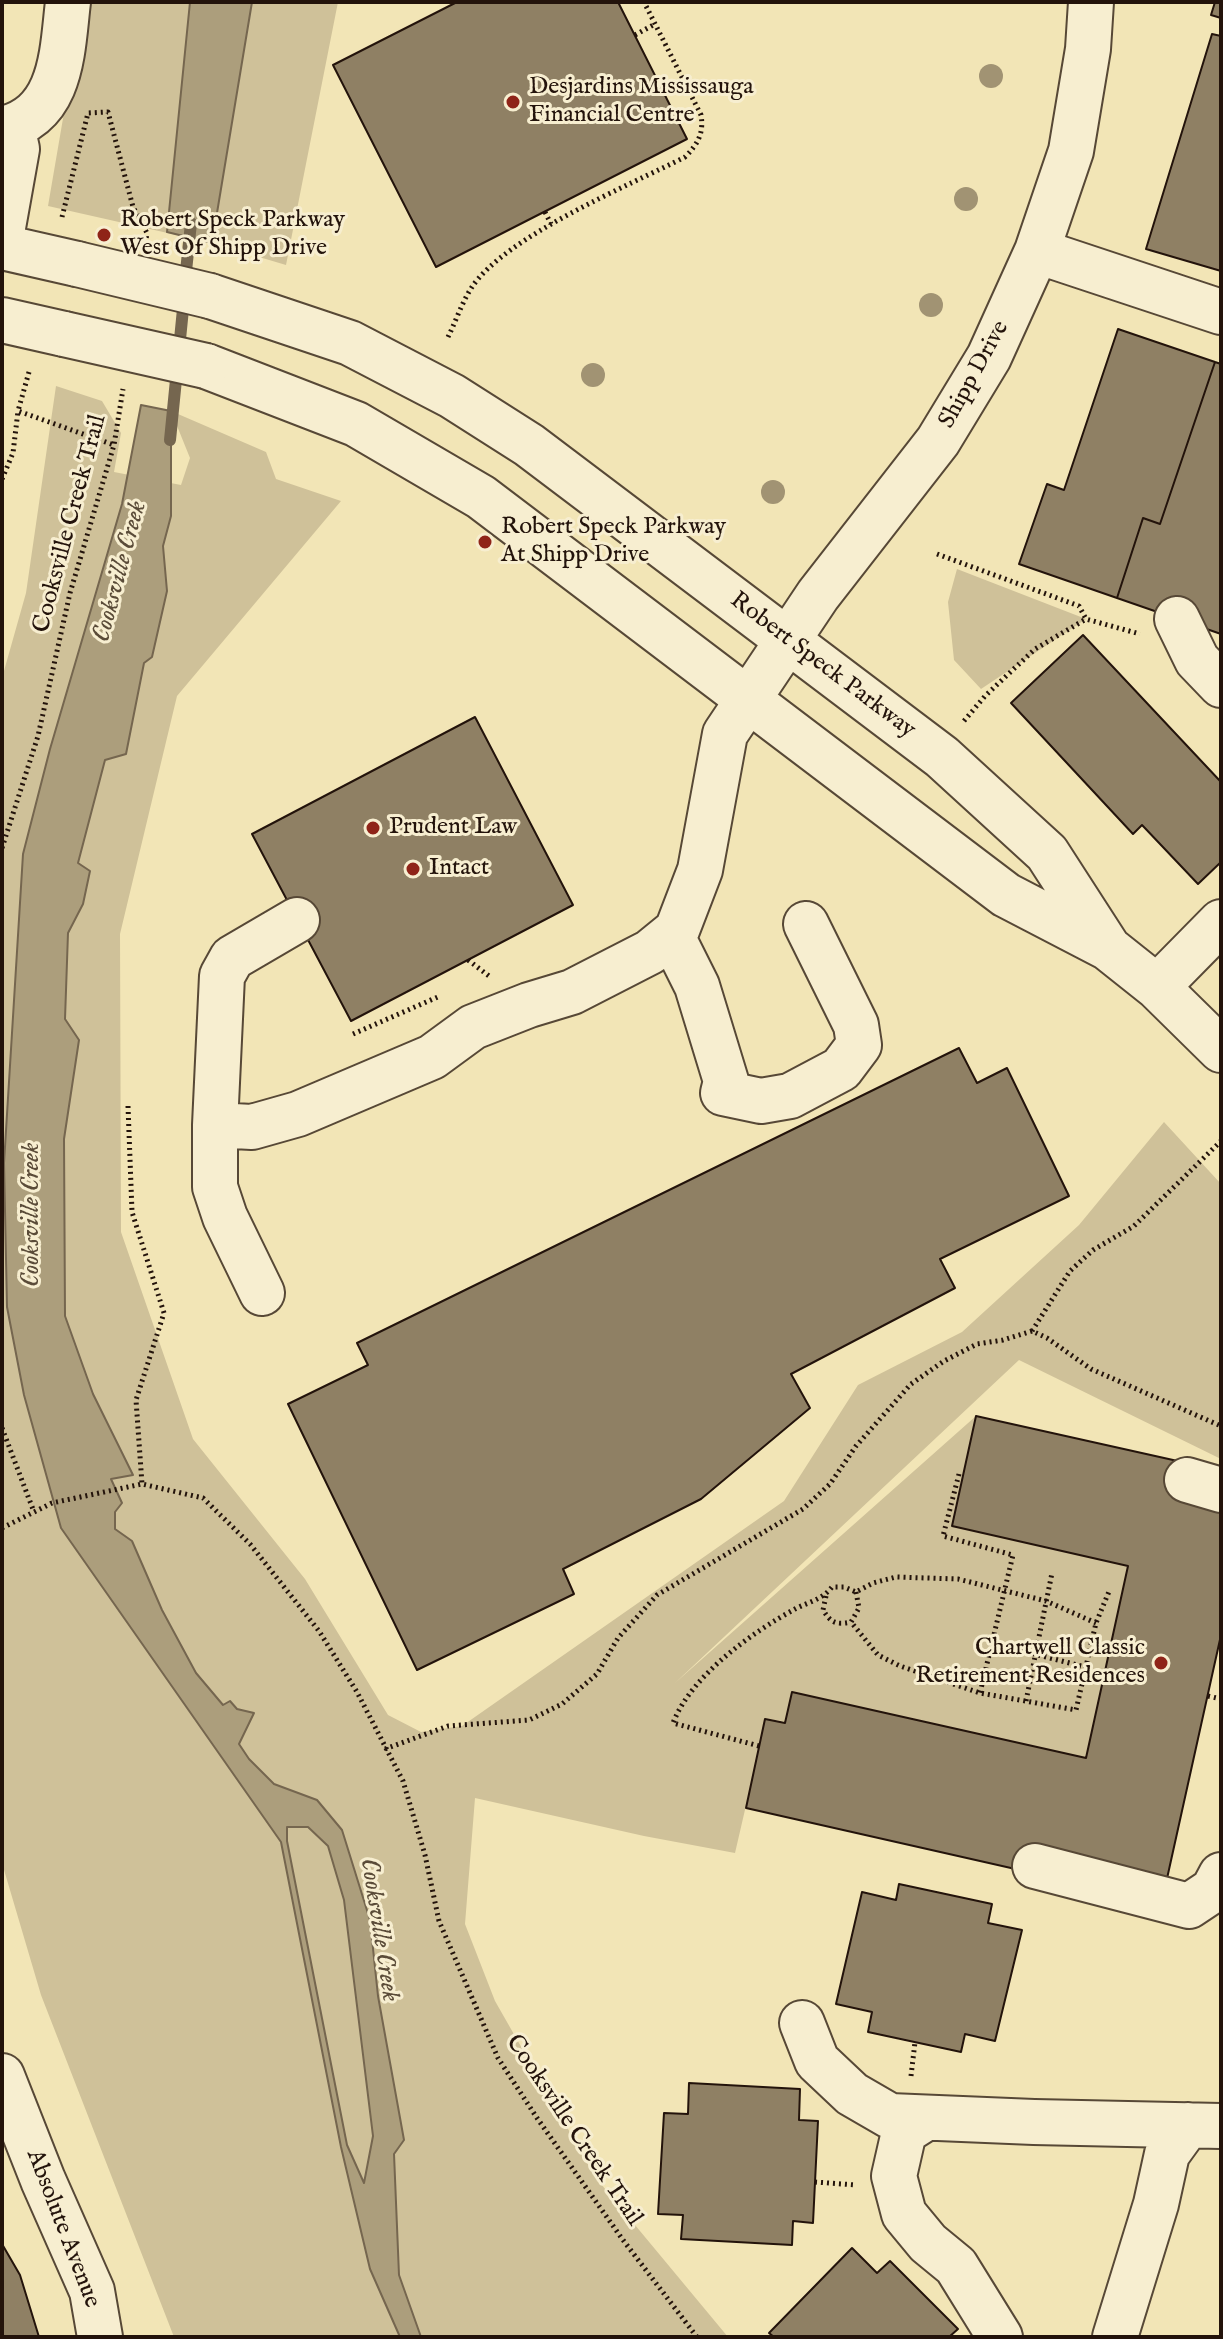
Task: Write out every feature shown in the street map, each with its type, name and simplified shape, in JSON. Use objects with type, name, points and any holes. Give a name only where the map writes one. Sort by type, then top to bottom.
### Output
[{"type":"street","points":[[2,233],[17,149],[7,128],[44,105],[59,74],[68,2]]},
{"type":"street","name":"Shipp Drive","points":[[665,941],[677,930],[700,870],[725,734],[818,595],[938,441],[989,357],[1037,251],[1071,151],[1088,49],[1091,2]]},
{"type":"street","name":"Robert Speck Parkway","points":[[2,247],[210,296],[350,343],[452,396],[529,445],[942,757],[1047,853],[1108,948]]},
{"type":"street","points":[[1037,251],[1221,312]]},
{"type":"street","name":"Robert Speck Parkway","points":[[2,320],[206,366],[356,424],[481,497],[1006,895],[1108,948],[1157,987],[1221,1050]]},
{"type":"street","points":[[1177,619],[1209,673]]},
{"type":"street","points":[[262,1293],[225,1217],[215,1187],[222,976],[232,958],[297,920]]},
{"type":"street","points":[[1157,987],[1221,922]]},
{"type":"street","points":[[215,1125],[252,1127],[298,1114],[432,1057],[473,1027],[572,992],[650,952],[665,941],[677,946],[697,986],[726,1081],[723,1093],[761,1101],[790,1096],[841,1069],[859,1045],[856,1025],[806,924]]},
{"type":"street","points":[[1035,1866],[1189,1906],[1213,1890],[1221,1875]]},
{"type":"street","points":[[802,2023],[817,2061],[852,2094],[890,2116],[1204,2126]]},
{"type":"street","name":"Absolute Avenue","points":[[2,2076],[92,2291],[100,2337]]},
{"type":"street","points":[[926,2118],[904,2132],[894,2176],[904,2214],[928,2243],[956,2266],[1000,2337]]},
{"type":"street","points":[[1115,2337],[1156,2204],[1167,2154],[1204,2126]]},
{"type":"path","points":[[448,337],[472,287],[499,257],[551,224],[685,157],[695,146],[703,129],[701,115],[644,2]]},
{"type":"path","points":[[635,35],[655,24]]},
{"type":"path","points":[[62,217],[88,113],[108,112],[133,207],[147,233],[145,248]]},
{"type":"path","points":[[545,212],[551,224]]},
{"type":"path","points":[[2,479],[13,453],[18,411],[29,372]]},
{"type":"path","name":"Cooksville Creek Trail","points":[[2,848],[38,736],[70,593],[114,445],[124,383]]},
{"type":"path","points":[[18,411],[114,445]]},
{"type":"path","points":[[937,554],[1079,606],[1086,619]]},
{"type":"path","points":[[964,721],[985,696],[1035,649],[1086,619],[1129,629],[1209,673]]},
{"type":"path","points":[[475,981],[489,975]]},
{"type":"path","points":[[353,1034],[448,993]]},
{"type":"path","points":[[128,1106],[132,1212],[164,1313],[136,1400],[142,1484]]},
{"type":"path","points":[[385,1749],[448,1726],[529,1720],[562,1704],[597,1674],[618,1638],[657,1595],[803,1509],[830,1484],[856,1446],[911,1384],[944,1361],[977,1344],[1032,1331],[1070,1271],[1093,1250],[1134,1226],[1221,1141]]},
{"type":"path","points":[[1032,1331],[1091,1369],[1221,1426]]},
{"type":"path","points":[[2,1428],[34,1512]]},
{"type":"path","points":[[959,1474],[943,1536],[1013,1555],[980,1693]]},
{"type":"path","name":"Cooksville Creek Trail","points":[[2,1528],[52,1503],[142,1484],[203,1498],[250,1544],[319,1631],[357,1692],[403,1781],[425,1855],[439,1921],[498,2058],[623,2240],[697,2337]]},
{"type":"path","points":[[1026,1701],[1052,1573]]},
{"type":"path","points":[[856,1592],[873,1583],[896,1577],[958,1579],[1046,1601],[1096,1623]]},
{"type":"path","points":[[832,1587],[844,1587],[856,1592],[859,1608],[851,1622],[837,1625],[829,1620],[823,1610],[826,1595],[832,1587]]},
{"type":"path","points":[[851,1622],[878,1655],[900,1666],[980,1693],[1076,1710],[1096,1623],[1110,1589]]},
{"type":"path","points":[[759,1746],[673,1723],[680,1705],[705,1676],[745,1641],[795,1609],[826,1595]]},
{"type":"path","points":[[992,1643],[1085,1667]]},
{"type":"path","points":[[1208,1696],[1221,1699]]},
{"type":"shaded area","points":[[76,2],[338,2],[286,265],[212,243],[48,206],[66,101]]},
{"type":"shaded area","points":[[56,386],[102,401],[121,433],[114,472],[181,485],[190,458],[171,411],[266,452],[276,479],[341,501],[177,696],[120,934],[121,1232],[193,1439],[305,1579],[388,1715],[421,1732],[462,1726],[784,1501],[858,1385],[962,1332],[1079,1225],[1164,1122],[1221,1184],[1221,1459],[1019,1360],[675,1683],[976,1416],[952,1526],[1128,1566],[1086,1758],[766,1719],[735,1853],[475,1798],[465,1924],[495,2001],[596,2178],[728,2337],[174,2337],[41,1995],[2,1863],[2,678],[26,593]]},
{"type":"shaded area","points":[[957,569],[1086,619],[981,689],[954,660],[948,602]]},
{"type":"water","points":[[190,2],[252,2],[212,243],[167,232]]},
{"type":"water","points":[[141,405],[171,411],[171,516],[163,546],[167,591],[152,657],[144,663],[126,754],[105,760],[78,863],[90,871],[83,904],[68,933],[65,1019],[79,1040],[64,1139],[65,1316],[93,1394],[133,1475],[111,1479],[122,1503],[115,1512],[115,1529],[132,1541],[162,1610],[196,1673],[223,1705],[230,1701],[237,1709],[254,1713],[239,1744],[249,1759],[274,1784],[317,1800],[342,1830],[370,1920],[378,1996],[404,2140],[394,2154],[399,2275],[421,2337],[400,2337],[370,2269],[341,2147],[281,1842],[61,1528],[24,1395],[7,1307],[4,1163],[23,854],[50,749],[122,504]],"holes":[[[287,1827],[308,1827],[328,1846],[344,1900],[373,2136],[364,2183],[347,2145],[287,1841]]]},
{"type":"building","points":[[457,2],[618,2],[687,139],[436,267],[333,65]]},
{"type":"building","points":[[1215,2],[1221,2],[1221,18],[1211,15]]},
{"type":"building","points":[[1212,34],[1221,36],[1221,271],[1146,249]]},
{"type":"building","points":[[1118,329],[1215,362],[1160,524],[1143,518],[1117,598],[1019,564],[1047,484],[1064,490]]},
{"type":"building","points":[[1215,362],[1221,364],[1221,634],[1117,598],[1143,518],[1160,524]]},
{"type":"building","points":[[1083,635],[1221,782],[1221,862],[1198,884],[1142,825],[1133,834],[1011,703]]},
{"type":"building","name":"Intact","points":[[475,717],[573,905],[351,1021],[252,834]]},
{"type":"building","points":[[959,1048],[977,1083],[1007,1068],[1069,1196],[940,1259],[955,1288],[791,1374],[810,1408],[701,1499],[563,1569],[574,1594],[417,1670],[288,1404],[368,1365],[357,1343]]},
{"type":"building","name":"Chartwell Classic Retirement Residences","points":[[976,1416],[1191,1464],[1221,1502],[1221,1635],[1166,1883],[1033,1873],[746,1808],[765,1719],[785,1723],[792,1692],[1086,1758],[1128,1566],[952,1526]]},
{"type":"building","points":[[899,1884],[992,1904],[988,1923],[1022,1930],[995,2041],[965,2034],[961,2052],[868,2032],[872,2012],[836,2004],[862,1892],[896,1900]]},
{"type":"building","points":[[689,2083],[800,2089],[799,2120],[818,2121],[813,2223],[793,2221],[792,2245],[681,2239],[683,2215],[658,2214],[664,2113],[688,2114]]},
{"type":"building","points":[[2,2244],[20,2275],[39,2337],[2,2337]]},
{"type":"building","points":[[852,2248],[877,2273],[890,2261],[958,2329],[949,2337],[774,2337],[769,2333]]},
{"type":"waterway","name":"Cooksville Creek","points":[[185,281],[191,223]]},
{"type":"waterway","name":"Cooksville Creek","points":[[170,440],[184,299]]},
{"type":"place","name":"Desjardins Mississauga Financial Centre","points":[[513,102]]},
{"type":"place","name":"Robert Speck Parkway West Of Shipp Drive","points":[[104,235]]},
{"type":"place","name":"Robert Speck Parkway At Shipp Drive","points":[[485,542]]},
{"type":"place","name":"Prudent Law","points":[[373,828]]},
{"type":"place","name":"Intact","points":[[413,869]]},
{"type":"place","name":"Chartwell Classic Retirement Residences","points":[[1161,1663]]}]
